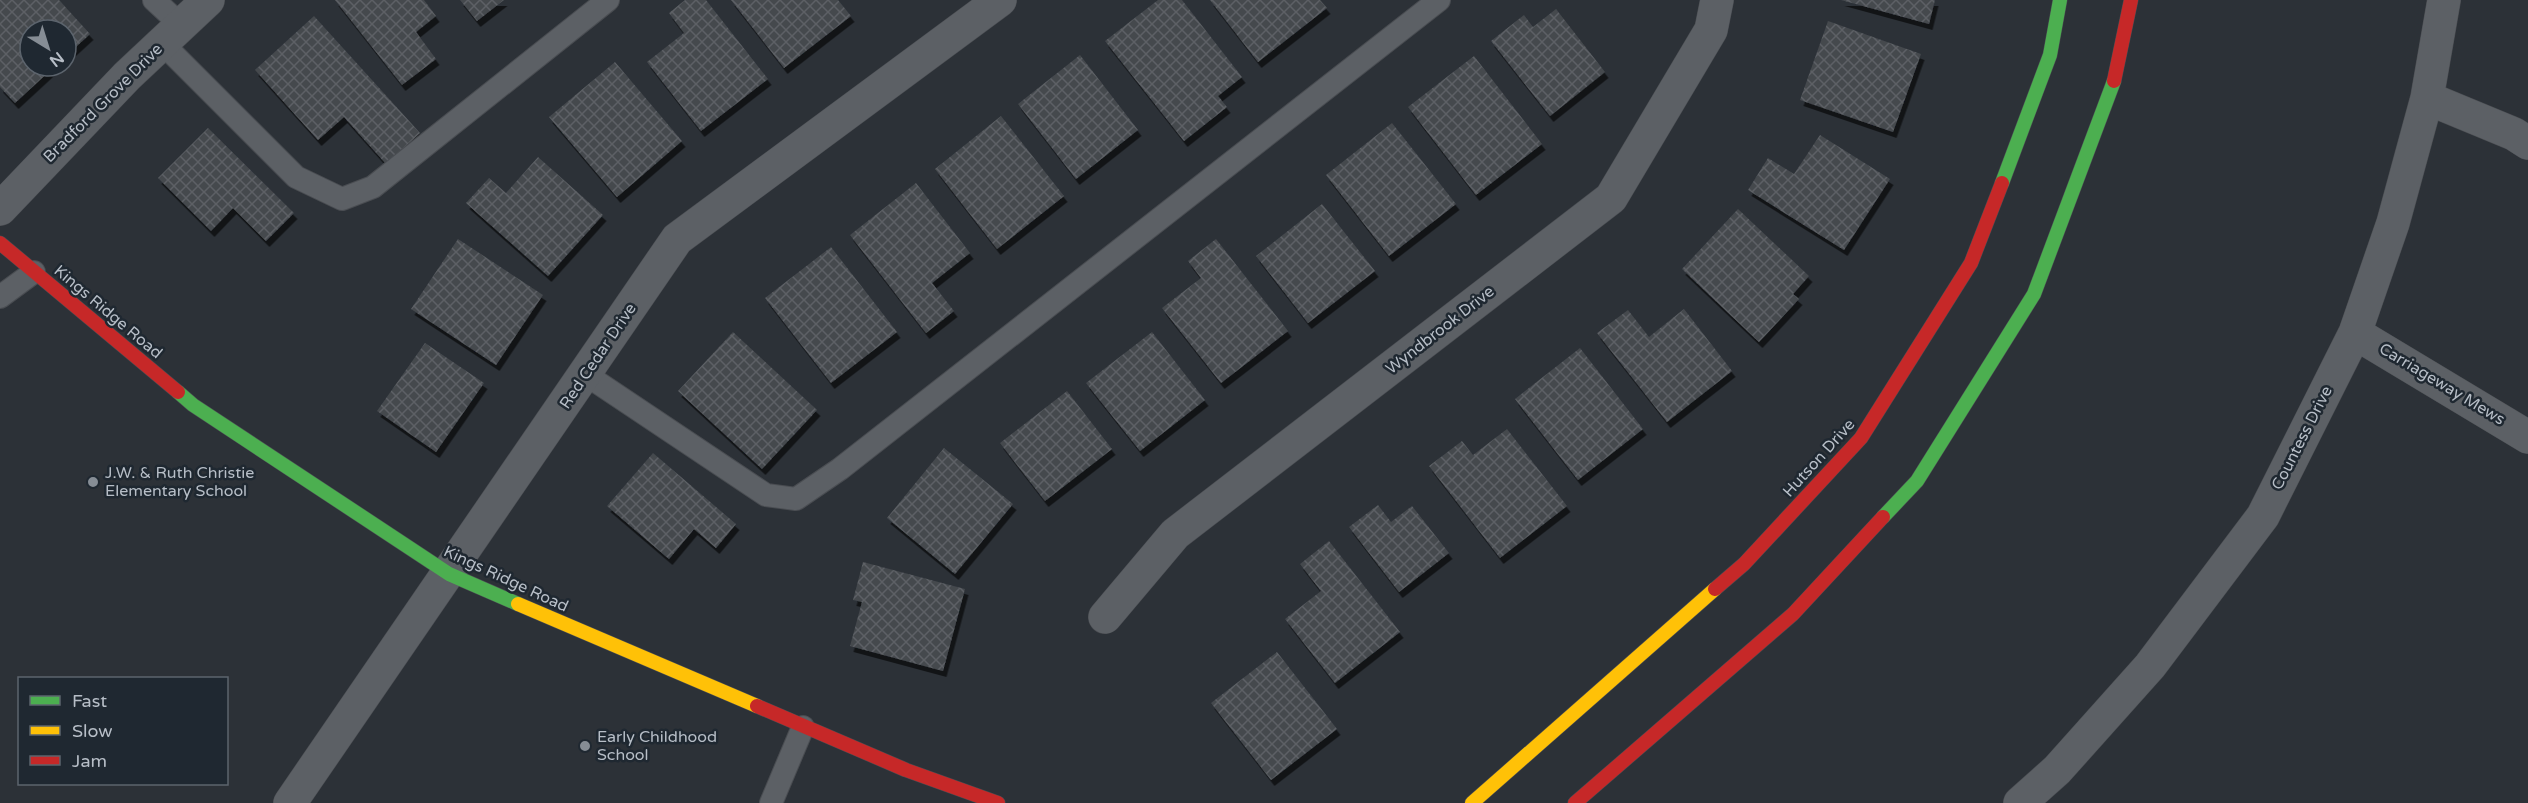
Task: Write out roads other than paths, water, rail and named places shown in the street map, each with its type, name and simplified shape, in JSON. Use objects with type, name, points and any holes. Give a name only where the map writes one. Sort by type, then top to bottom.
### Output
[{"type":"street","name":"Bradford Grove Drive","points":[[0,209],[127,76],[208,0]]},
{"type":"street","name":"Red Cedar Drive","points":[[290,803],[677,239],[999,0]]},
{"type":"street","name":"Wyndbrook Drive","points":[[1105,616],[1175,534],[1611,198],[1711,30],[1717,0]]},
{"type":"street","name":"Hutson Drive","points":[[1472,803],[1744,564],[1861,438],[1971,263],[2050,55],[2060,0]]},
{"type":"street","points":[[1575,803],[1793,614],[1917,481],[2034,294],[2117,73],[2131,0]]},
{"type":"street","name":"Countess Drive","points":[[2020,803],[2057,770],[2150,666],[2263,516],[2355,333],[2393,223],[2427,98],[2444,0]]},
{"type":"street","points":[[2427,98],[2514,134],[2528,143]]},
{"type":"street","name":"Kings Ridge Road","points":[[0,243],[193,405],[449,574],[906,770],[998,803]]},
{"type":"street","name":"Carriageway Mews","points":[[2355,333],[2528,437]]},
{"type":"lane","points":[[154,0],[171,34],[296,177],[342,199],[373,187],[608,0]]},
{"type":"lane","points":[[585,374],[766,495],[796,499],[840,469],[1439,0]]},
{"type":"lane","points":[[0,297],[34,272]]},
{"type":"lane","points":[[771,803],[803,727]]},
{"type":"place","name":"J.W. & Ruth Christie Elementary School","points":[[93,482]]},
{"type":"place","name":"Early Childhood School","points":[[585,746]]}]
